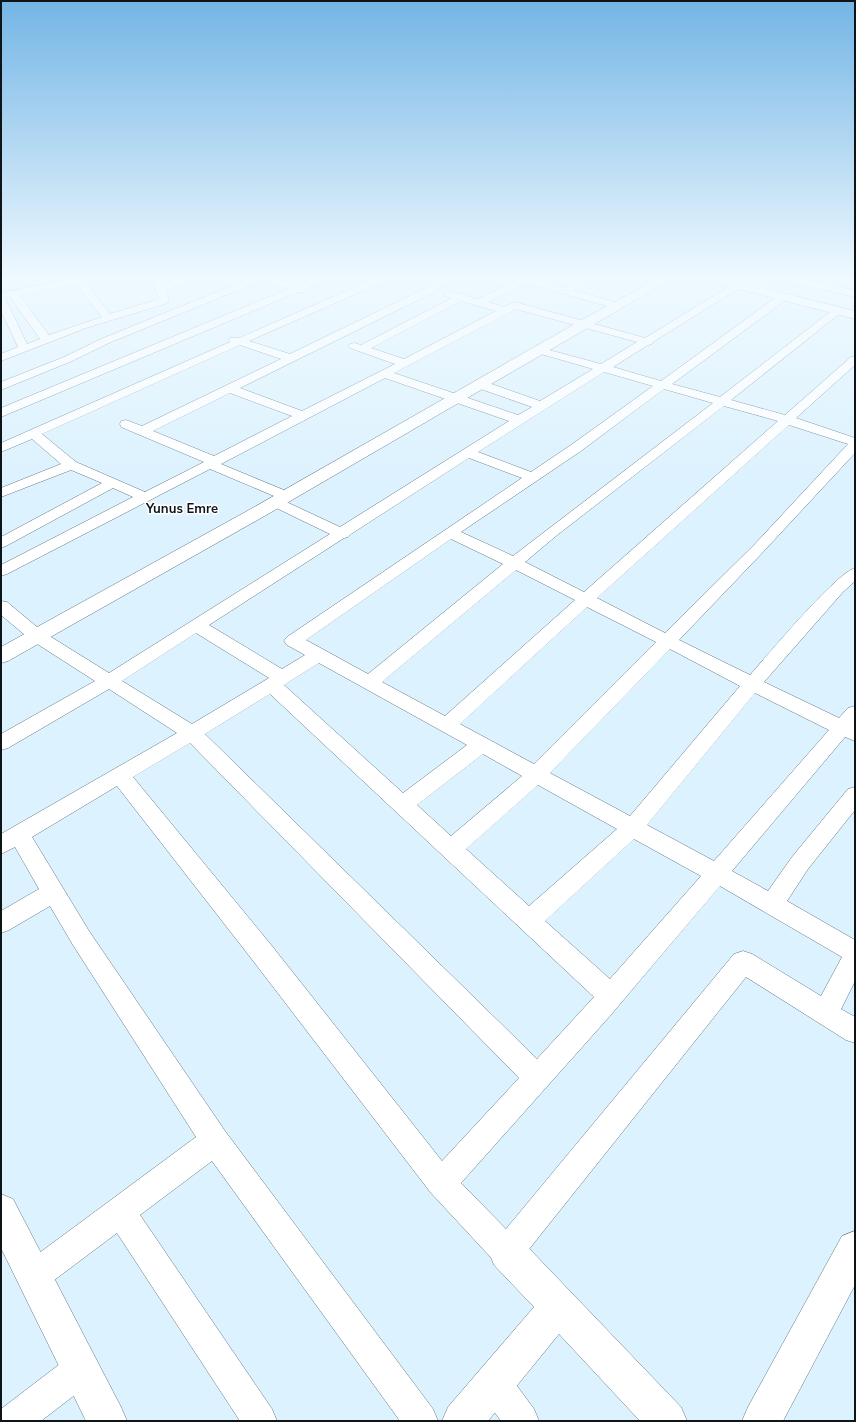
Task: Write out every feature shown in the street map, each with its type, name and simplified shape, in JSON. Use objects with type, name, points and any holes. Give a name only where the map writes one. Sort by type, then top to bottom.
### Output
[{"type":"main road","points":[[1,656],[281,499],[544,346]]},
{"type":"main road","points":[[5,1229],[34,1276],[107,1421]]},
{"type":"main road","points":[[762,1421],[855,1249]]},
{"type":"main road","points":[[508,1252],[667,1421]]},
{"type":"main road","points":[[462,1421],[559,1306]]},
{"type":"street","points":[[1,358],[31,346]]},
{"type":"street","points":[[1,386],[68,359],[94,346]]},
{"type":"street","points":[[1,413],[160,346]]},
{"type":"street","points":[[1,448],[227,346]]},
{"type":"street","points":[[255,346],[290,358]]},
{"type":"street","points":[[143,431],[315,346]]},
{"type":"street","points":[[355,346],[405,363]]},
{"type":"street","points":[[1,571],[436,346]]},
{"type":"street","points":[[1,743],[109,681],[343,534],[542,406],[641,346]]},
{"type":"street","points":[[715,346],[576,448],[293,641],[772,904],[855,952]]},
{"type":"street","points":[[369,683],[551,532],[632,472],[792,346]]},
{"type":"street","points":[[451,849],[536,775],[759,548],[855,443],[788,420],[538,350]]},
{"type":"street","points":[[446,726],[855,359]]},
{"type":"street","points":[[385,374],[520,420]]},
{"type":"street","points":[[479,384],[542,406]]},
{"type":"street","points":[[229,388],[303,416]]},
{"type":"street","points":[[126,424],[212,462],[343,534]]},
{"type":"street","points":[[34,434],[71,465],[145,497]]},
{"type":"street","points":[[469,453],[532,478]]},
{"type":"street","points":[[1,493],[71,465]]},
{"type":"street","points":[[1,542],[113,483]]},
{"type":"street","points":[[450,533],[514,563],[848,731]]},
{"type":"street","points":[[529,921],[632,828],[752,684],[837,589],[852,579]]},
{"type":"street","points":[[1,606],[37,636],[192,733],[537,1078]]},
{"type":"street","points":[[197,626],[277,681],[402,805],[611,996]]},
{"type":"street","points":[[319,655],[192,733],[10,840],[54,892],[81,938],[215,1141],[420,1421]]},
{"type":"street","points":[[440,1183],[611,996],[715,874],[848,731],[855,713]]},
{"type":"street","points":[[402,805],[481,745]]},
{"type":"street","points":[[120,775],[263,954],[440,1183],[508,1252],[743,962],[855,1031]]},
{"type":"street","points":[[772,904],[800,863],[855,795]]},
{"type":"street","points":[[1,923],[54,892]]},
{"type":"street","points":[[826,1013],[855,956]]},
{"type":"street","points":[[34,1276],[215,1141]]},
{"type":"street","points":[[120,1211],[260,1421]]},
{"type":"street","points":[[13,1421],[81,1369]]},
{"type":"street","points":[[494,1383],[522,1421]]},
{"type":"district","name":"Yunus Emre","points":[[182,508]]}]
